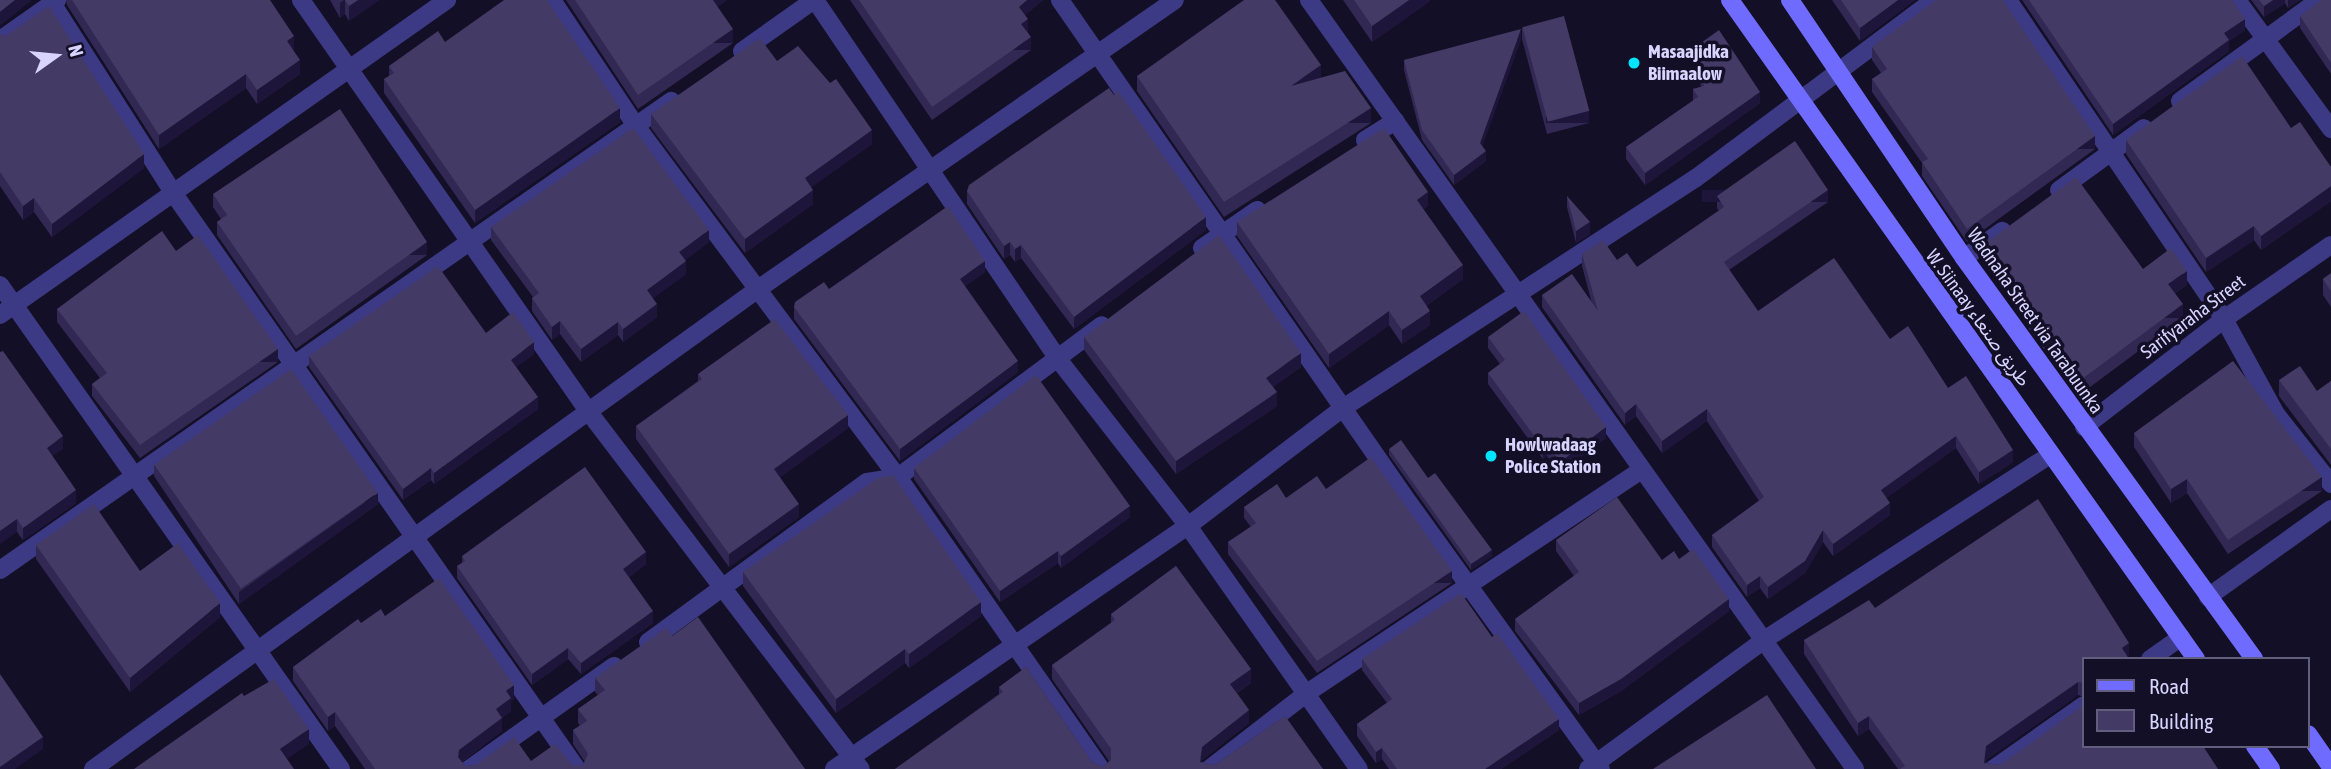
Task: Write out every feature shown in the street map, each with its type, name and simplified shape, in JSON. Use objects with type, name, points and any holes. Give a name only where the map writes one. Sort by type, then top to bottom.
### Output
[{"type":"main road","name":"W. Siinaay طريق صنعاء","points":[[1730,0],[1803,100],[1918,272],[2195,657]]},
{"type":"main road","name":"Wadnaha Street via Tarabuunka","points":[[1790,0],[1964,258],[2253,657]]},
{"type":"main road","points":[[2310,737],[2331,767]]},
{"type":"main road","points":[[2256,748],[2271,769]]},
{"type":"street","points":[[301,0],[588,411],[857,763]]},
{"type":"street","points":[[7,310],[447,0]]},
{"type":"street","points":[[552,0],[636,126],[898,477],[1101,769]]},
{"type":"street","points":[[725,63],[814,0],[1058,359],[1188,526],[1359,769]]},
{"type":"street","points":[[1060,0],[1595,767],[1764,640],[2051,454]]},
{"type":"street","points":[[93,769],[758,289],[932,172],[1175,0]]},
{"type":"street","points":[[1309,0],[1855,769]]},
{"type":"street","points":[[834,769],[857,763],[1016,645],[1188,526],[1343,408],[1696,178],[1934,0]]},
{"type":"street","points":[[2008,0],[2224,319],[2276,414],[2331,484]]},
{"type":"street","points":[[2237,0],[2263,40],[2331,129]]},
{"type":"street","points":[[2043,201],[2319,0]]},
{"type":"street","points":[[0,40],[53,1],[174,194],[539,720],[577,769]]},
{"type":"street","points":[[0,570],[292,362],[692,87]]},
{"type":"street","points":[[1349,150],[1395,121]]},
{"type":"street","points":[[1189,257],[1268,202]]},
{"type":"street","points":[[1964,258],[2020,218]]},
{"type":"street","name":"Sarifyaraha Street","points":[[2084,427],[2224,319],[2331,245]]},
{"type":"street","points":[[0,285],[7,310],[135,476],[341,769]]},
{"type":"street","points":[[469,769],[867,482],[898,477],[1113,316]]},
{"type":"street","points":[[1209,769],[1307,693],[1471,587],[1642,470]]},
{"type":"street","points":[[2208,597],[2331,509]]},
{"type":"street","points":[[2153,657],[2181,637]]},
{"type":"street","points":[[1993,769],[2082,706]]},
{"type":"building","points":[[0,0],[15,0],[0,12]]},
{"type":"building","points":[[72,0],[270,0],[294,36],[287,41],[300,60],[257,90],[246,74],[159,135]]},
{"type":"building","points":[[345,0],[358,0],[349,6]]},
{"type":"building","points":[[504,0],[547,0],[620,108],[475,210],[384,79],[394,73],[389,66],[438,31],[445,42]]},
{"type":"building","points":[[575,0],[713,0],[733,29],[638,95]]},
{"type":"building","points":[[859,0],[1027,0],[1019,7],[1028,19],[1021,24],[1031,37],[932,107]]},
{"type":"building","points":[[1244,0],[1275,0],[1321,65],[1291,86],[1345,71],[1371,108],[1224,202],[1137,76]]},
{"type":"building","points":[[1354,0],[1409,0],[1372,26]]},
{"type":"building","points":[[1841,0],[1898,0],[1860,28]]},
{"type":"building","points":[[1936,0],[2003,0],[2095,136],[1967,229],[1922,162],[1928,159],[1872,79],[1887,69],[1872,47]]},
{"type":"building","points":[[2029,0],[2232,0],[2245,19],[2224,33],[2229,40],[2113,124]]},
{"type":"building","points":[[2259,0],[2273,0],[2264,6]]},
{"type":"building","points":[[2321,0],[2331,0],[2331,63],[2300,16]]},
{"type":"building","points":[[49,6],[144,154],[52,224],[34,198],[23,206],[0,172],[0,34],[6,36]]},
{"type":"building","points":[[1564,16],[1589,111],[1548,122],[1522,27]]},
{"type":"building","points":[[1521,29],[1480,143],[1486,151],[1454,175],[1422,130],[1404,60]]},
{"type":"building","points":[[1719,30],[1760,92],[1645,173],[1626,147],[1698,97],[1693,89],[1704,86],[1694,48]]},
{"type":"building","points":[[760,38],[777,61],[798,46],[830,83],[836,79],[872,130],[805,178],[813,190],[745,239],[651,114]]},
{"type":"building","points":[[2242,56],[2291,128],[2300,122],[2331,167],[2331,186],[2261,236],[2254,226],[2206,258],[2126,140]]},
{"type":"building","points":[[1109,88],[1114,95],[1118,91],[1206,217],[1074,317],[1021,245],[1015,249],[1010,242],[1004,246],[967,191],[969,185]]},
{"type":"building","points":[[340,109],[427,242],[296,336],[217,222],[227,215],[213,194]]},
{"type":"building","points":[[633,128],[709,230],[679,252],[686,261],[647,290],[657,304],[623,329],[618,322],[581,349],[560,321],[552,327],[532,298],[539,293],[491,227]]},
{"type":"building","points":[[1384,128],[1428,192],[1417,200],[1463,265],[1420,296],[1430,311],[1402,330],[1389,311],[1329,354],[1237,222]]},
{"type":"building","points":[[1795,141],[1828,190],[1724,262],[1758,311],[1834,258],[1890,339],[1908,326],[1948,388],[1966,376],[2013,450],[1979,472],[1956,436],[1881,490],[1890,503],[1833,544],[1823,530],[1805,561],[1768,587],[1760,576],[1747,585],[1712,535],[1764,497],[1707,409],[1662,441],[1636,404],[1625,413],[1542,295],[1572,274],[1598,311],[1582,254],[1603,240],[1617,260],[1627,253],[1637,267],[1724,207],[1717,196]]},
{"type":"building","points":[[2076,177],[2143,269],[2171,248],[2187,271],[2168,284],[2183,304],[2078,382],[1983,245]]},
{"type":"building","points":[[1567,196],[1590,222],[1576,231]]},
{"type":"building","points":[[948,206],[985,261],[960,279],[1018,361],[900,449],[794,307],[795,302],[824,282],[829,289]]},
{"type":"building","points":[[162,231],[176,251],[198,235],[278,349],[140,445],[92,384],[107,373],[57,309]]},
{"type":"building","points":[[1219,235],[1301,353],[1266,378],[1277,392],[1176,461],[1084,337]]},
{"type":"building","points":[[438,266],[486,333],[513,312],[534,342],[511,360],[538,397],[434,473],[431,468],[403,489],[309,356]]},
{"type":"building","points":[[2331,273],[2331,291],[2323,279]]},
{"type":"building","points":[[1524,311],[1606,427],[1560,462],[1547,445],[1543,448],[1488,373],[1505,360],[1488,337]]},
{"type":"building","points":[[775,319],[848,415],[774,469],[799,504],[729,554],[636,426],[702,379],[698,374]]},
{"type":"building","points":[[3,351],[63,436],[47,448],[76,490],[23,528],[17,519],[0,531],[0,352]]},
{"type":"building","points":[[2233,361],[2322,477],[2228,540],[2187,479],[2171,489],[2134,433]]},
{"type":"building","points":[[2300,366],[2317,391],[2331,381],[2331,449],[2279,380]]},
{"type":"building","points":[[291,369],[378,493],[241,588],[154,465]]},
{"type":"building","points":[[1036,375],[1130,506],[1061,556],[1058,551],[1000,591],[914,468]]},
{"type":"building","points":[[1401,440],[1428,478],[1435,473],[1492,550],[1471,564],[1389,449]]},
{"type":"building","points":[[1371,457],[1452,571],[1317,661],[1228,542],[1256,523],[1244,507],[1277,484],[1286,498],[1317,476],[1326,489]]},
{"type":"building","points":[[585,467],[646,552],[623,569],[653,611],[581,663],[568,648],[532,674],[457,566],[465,561],[462,556]]},
{"type":"building","points":[[893,475],[981,602],[909,654],[905,649],[836,699],[743,572],[878,478]]},
{"type":"building","points":[[1617,497],[1662,560],[1674,551],[1679,559],[1693,549],[1729,599],[1621,679],[1579,703],[1515,619],[1579,572],[1556,540]]},
{"type":"building","points":[[2038,499],[2129,643],[2122,648],[2128,657],[2082,657],[2082,683],[2078,682],[1986,746],[1984,763],[2000,765],[2082,706],[2082,748],[2204,748],[2218,769],[1900,769],[1905,766],[1869,716],[1858,723],[1804,640],[1869,600],[1875,608]]},
{"type":"building","points":[[94,504],[140,571],[178,543],[220,603],[130,678],[36,545]]},
{"type":"building","points":[[1176,566],[1251,669],[1230,684],[1249,710],[1202,747],[1200,762],[1215,765],[1285,716],[1323,769],[895,769],[1003,692],[999,687],[1026,667],[1092,762],[1103,767],[1111,760],[1111,749],[1052,665],[1115,620],[1111,614]]},
{"type":"building","points":[[439,578],[514,685],[506,691],[511,698],[496,709],[502,718],[459,750],[458,757],[465,766],[476,765],[514,737],[531,761],[555,744],[572,765],[583,765],[588,754],[573,730],[587,721],[578,709],[605,690],[595,678],[666,628],[672,636],[698,617],[805,769],[375,769],[335,712],[328,717],[293,667],[358,619],[361,623],[381,609],[385,616]]},
{"type":"building","points":[[1461,593],[1492,637],[1497,633],[1559,719],[1485,769],[1397,769],[1382,748],[1376,752],[1357,724],[1392,699],[1362,659]]},
{"type":"building","points":[[0,674],[43,737],[0,767]]},
{"type":"building","points":[[274,679],[309,729],[280,749],[294,769],[134,769],[242,693],[244,696]]},
{"type":"building","points":[[1767,695],[1816,769],[1653,769]]},
{"type":"place","name":"Masaajidka Biimaalow","points":[[1634,63]]},
{"type":"place","name":"Howlwadaag Police Station","points":[[1491,456]]}]
